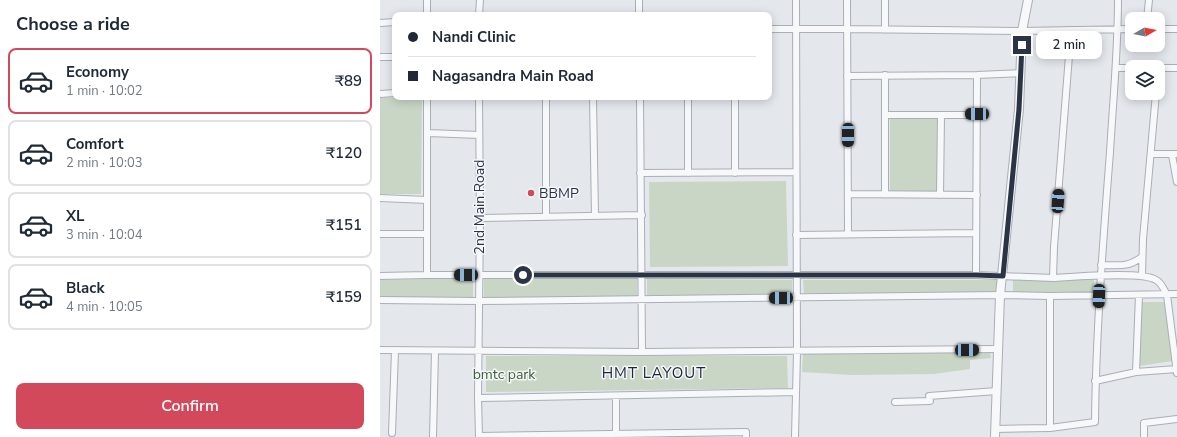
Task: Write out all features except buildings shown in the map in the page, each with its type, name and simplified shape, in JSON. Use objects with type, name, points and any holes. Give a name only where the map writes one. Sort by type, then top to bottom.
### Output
[{"type":"street","points":[[427,0],[427,12]]},
{"type":"street","points":[[479,12],[480,0]]},
{"type":"street","points":[[639,0],[639,12]]},
{"type":"street","points":[[796,0],[796,437]]},
{"type":"street","points":[[847,0],[848,234]]},
{"type":"street","points":[[885,0],[885,30]]},
{"type":"street","points":[[1028,0],[1022,31],[1019,109],[1000,295],[995,433],[1095,422],[1095,381],[1099,296],[1116,68],[1118,0]]},
{"type":"street","points":[[1148,12],[1149,0]]},
{"type":"street","points":[[380,23],[392,22]]},
{"type":"street","points":[[772,30],[847,29],[1022,31],[1125,29]]},
{"type":"street","points":[[1165,29],[1177,29]]},
{"type":"street","points":[[1054,278],[1054,248],[1071,30]]},
{"type":"street","points":[[380,57],[392,57]]},
{"type":"street","points":[[1116,68],[1125,68]]},
{"type":"street","points":[[1165,68],[1177,68]]},
{"type":"street","points":[[847,76],[1021,73]]},
{"type":"street","points":[[976,275],[977,74]]},
{"type":"street","points":[[885,75],[885,195]]},
{"type":"street","points":[[380,94],[392,93]]},
{"type":"street","points":[[427,100],[427,274]]},
{"type":"street","name":"2nd Main Road","points":[[479,100],[479,437]]},
{"type":"street","points":[[546,100],[546,217]]},
{"type":"street","points":[[593,100],[595,216]]},
{"type":"street","points":[[640,100],[642,352]]},
{"type":"street","points":[[688,100],[688,173]]},
{"type":"street","points":[[734,100],[735,173]]},
{"type":"street","points":[[1142,276],[1143,239],[1155,100]]},
{"type":"street","points":[[885,115],[977,114]]},
{"type":"street","points":[[940,195],[941,115]]},
{"type":"street","points":[[428,133],[479,134]]},
{"type":"street","points":[[1151,154],[1175,155],[1177,182]]},
{"type":"street","points":[[640,173],[796,172]]},
{"type":"street","points":[[848,194],[977,196]]},
{"type":"street","points":[[380,198],[427,200]]},
{"type":"street","points":[[480,218],[642,215]]},
{"type":"street","points":[[796,235],[976,233]]},
{"type":"street","points":[[380,234],[426,234]]},
{"type":"street","points":[[1101,265],[1124,265],[1134,263],[1142,257]]},
{"type":"street","points":[[380,276],[427,274],[976,275],[1054,278],[1142,276],[1157,280],[1162,284],[1167,295],[1177,373]]},
{"type":"street","points":[[380,300],[478,302],[1177,294]]},
{"type":"street","points":[[1136,372],[1139,295]]},
{"type":"street","points":[[1050,296],[1050,428]]},
{"type":"street","points":[[380,350],[479,352],[797,352],[998,349]]},
{"type":"street","points":[[392,433],[395,351]]},
{"type":"street","points":[[433,437],[435,351]]},
{"type":"street","points":[[1095,381],[1136,372],[1177,369]]},
{"type":"street","points":[[895,402],[930,401],[929,396],[997,391]]},
{"type":"street","points":[[478,398],[795,392]]},
{"type":"street","points":[[616,396],[616,435]]},
{"type":"street","points":[[1144,437],[1144,423],[1177,419]]},
{"type":"street","points":[[479,437],[746,434]]},
{"type":"green space","points":[[380,98],[392,98],[392,100],[422,100],[421,194],[380,194]]},
{"type":"green space","points":[[890,117],[937,118],[937,192],[890,191]]},
{"type":"green space","points":[[786,181],[788,266],[650,267],[649,182]]},
{"type":"green space","points":[[473,278],[473,299],[380,298],[380,280]]},
{"type":"green space","points":[[484,278],[637,278],[637,298],[484,298]]},
{"type":"green space","points":[[647,279],[792,280],[792,296],[647,295]]},
{"type":"green space","points":[[803,280],[998,280],[998,293],[804,293]]},
{"type":"green space","points":[[1013,280],[1094,280],[1094,293],[1013,292]]},
{"type":"green space","points":[[1141,302],[1164,302],[1173,361],[1139,366]]},
{"type":"green space","points":[[990,352],[991,358],[970,360],[970,369],[934,374],[852,375],[802,372],[803,353]]},
{"type":"green space","name":"bmtc park","points":[[486,356],[787,356],[788,388],[486,392]]},
{"type":"place","name":"BBMP","points":[[531,193]]},
{"type":"district","name":"HMT LAYOUT","points":[[654,373]]},
{"type":"route","points":[[523,275],[1003,276],[1019,109],[1022,45]]}]
